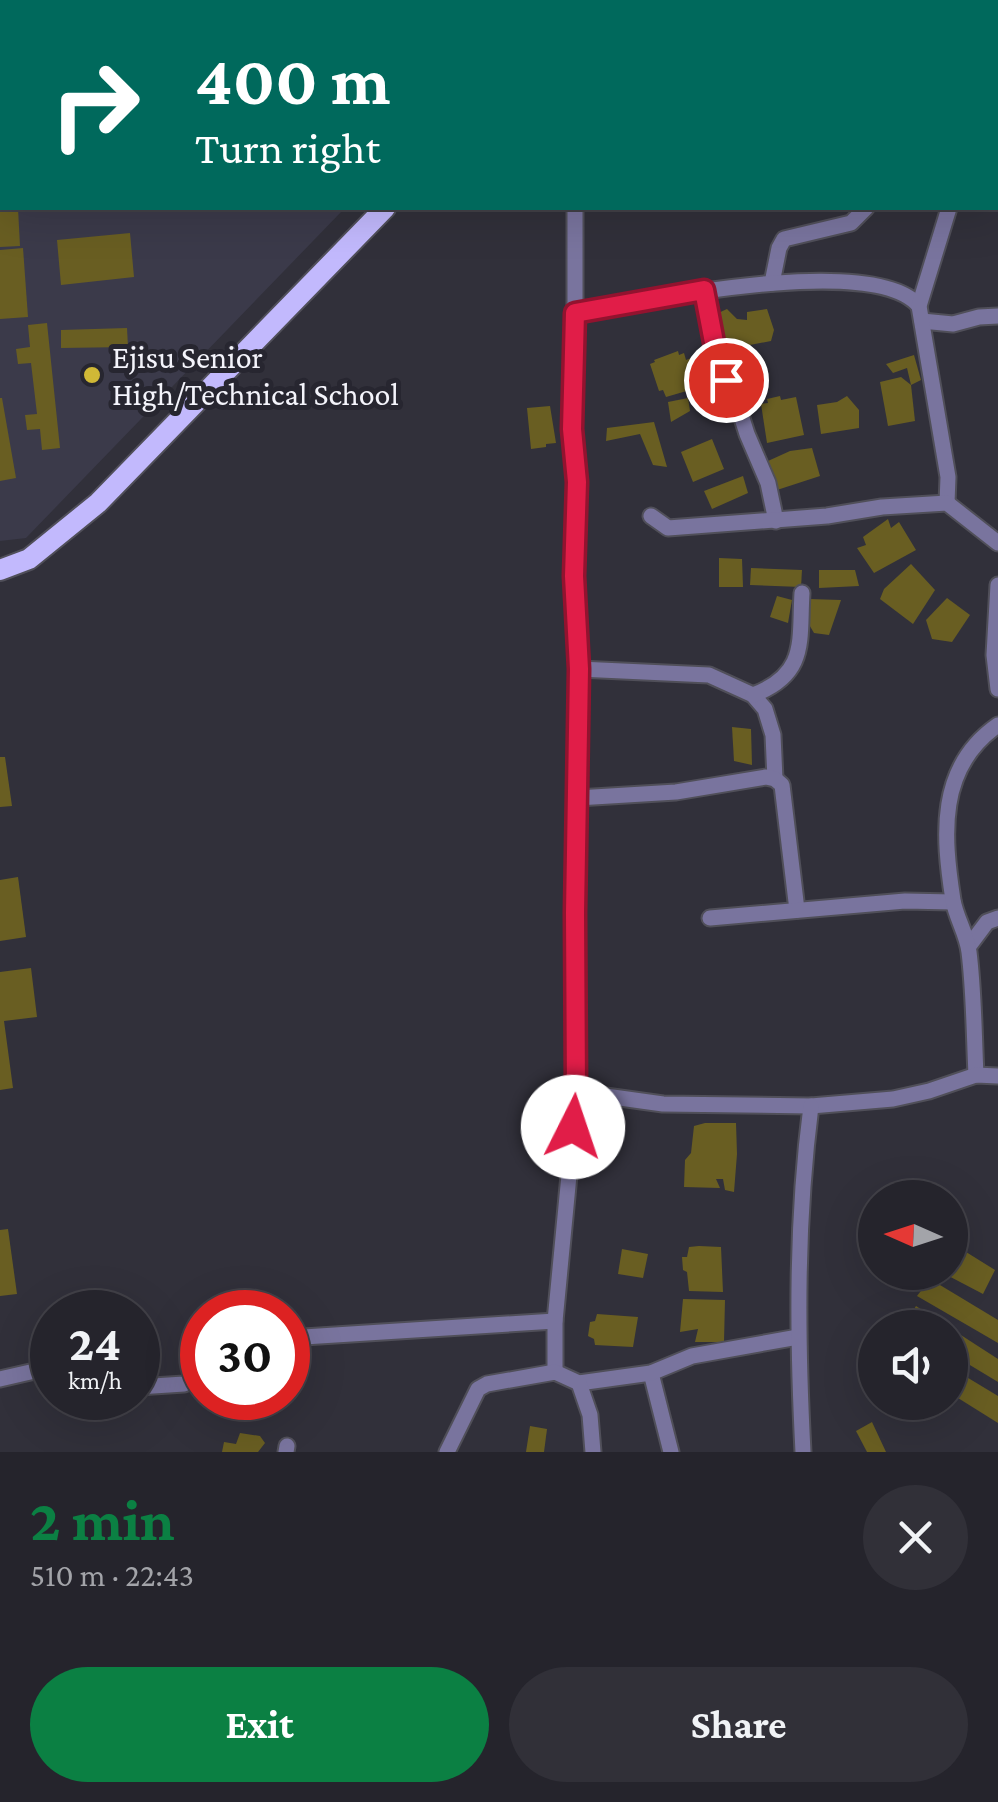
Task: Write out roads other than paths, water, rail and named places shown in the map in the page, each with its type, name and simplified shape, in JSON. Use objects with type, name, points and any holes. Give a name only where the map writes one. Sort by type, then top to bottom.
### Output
[{"type":"main road","points":[[0,570],[30,559],[98,503],[383,210]]},
{"type":"street","points":[[555,1372],[555,1321],[576,1092],[579,669],[574,576],[577,482],[572,429],[575,210]]},
{"type":"street","points":[[772,283],[784,239],[851,223],[864,210]]},
{"type":"street","points":[[920,314],[948,210]]},
{"type":"street","points":[[575,313],[704,290],[772,283],[854,282],[894,288],[913,299],[920,314],[948,477],[947,504]]},
{"type":"street","points":[[704,290],[717,358],[768,483],[776,521]]},
{"type":"street","points":[[920,314],[953,324],[998,316]]},
{"type":"street","points":[[651,516],[668,528],[947,504],[998,543]]},
{"type":"street","points":[[998,585],[994,655],[998,689]]},
{"type":"street","points":[[754,695],[793,668],[798,656],[802,593]]},
{"type":"street","points":[[579,669],[709,675],[754,695],[765,709],[772,735],[776,779]]},
{"type":"street","points":[[976,1075],[968,946],[953,902],[945,834],[959,767],[998,724]]},
{"type":"street","points":[[577,798],[676,792],[766,777],[776,779],[782,785],[797,910]]},
{"type":"street","points":[[710,918],[905,902],[953,902]]},
{"type":"street","points":[[968,946],[987,922],[998,918]]},
{"type":"street","points":[[576,1092],[663,1104],[811,1106],[894,1098],[976,1075],[998,1076]]},
{"type":"street","points":[[803,1452],[798,1260],[811,1106]]},
{"type":"street","points":[[310,1337],[555,1321]]},
{"type":"street","points":[[447,1452],[478,1389],[487,1384],[555,1372],[578,1383],[652,1373],[692,1356],[798,1337]]},
{"type":"street","points":[[0,1379],[30,1372]]},
{"type":"street","points":[[652,1373],[671,1452]]},
{"type":"street","points":[[578,1383],[590,1415],[593,1452]]},
{"type":"place","name":"Ejisu Senior High/Technical School","points":[[92,375]]}]
